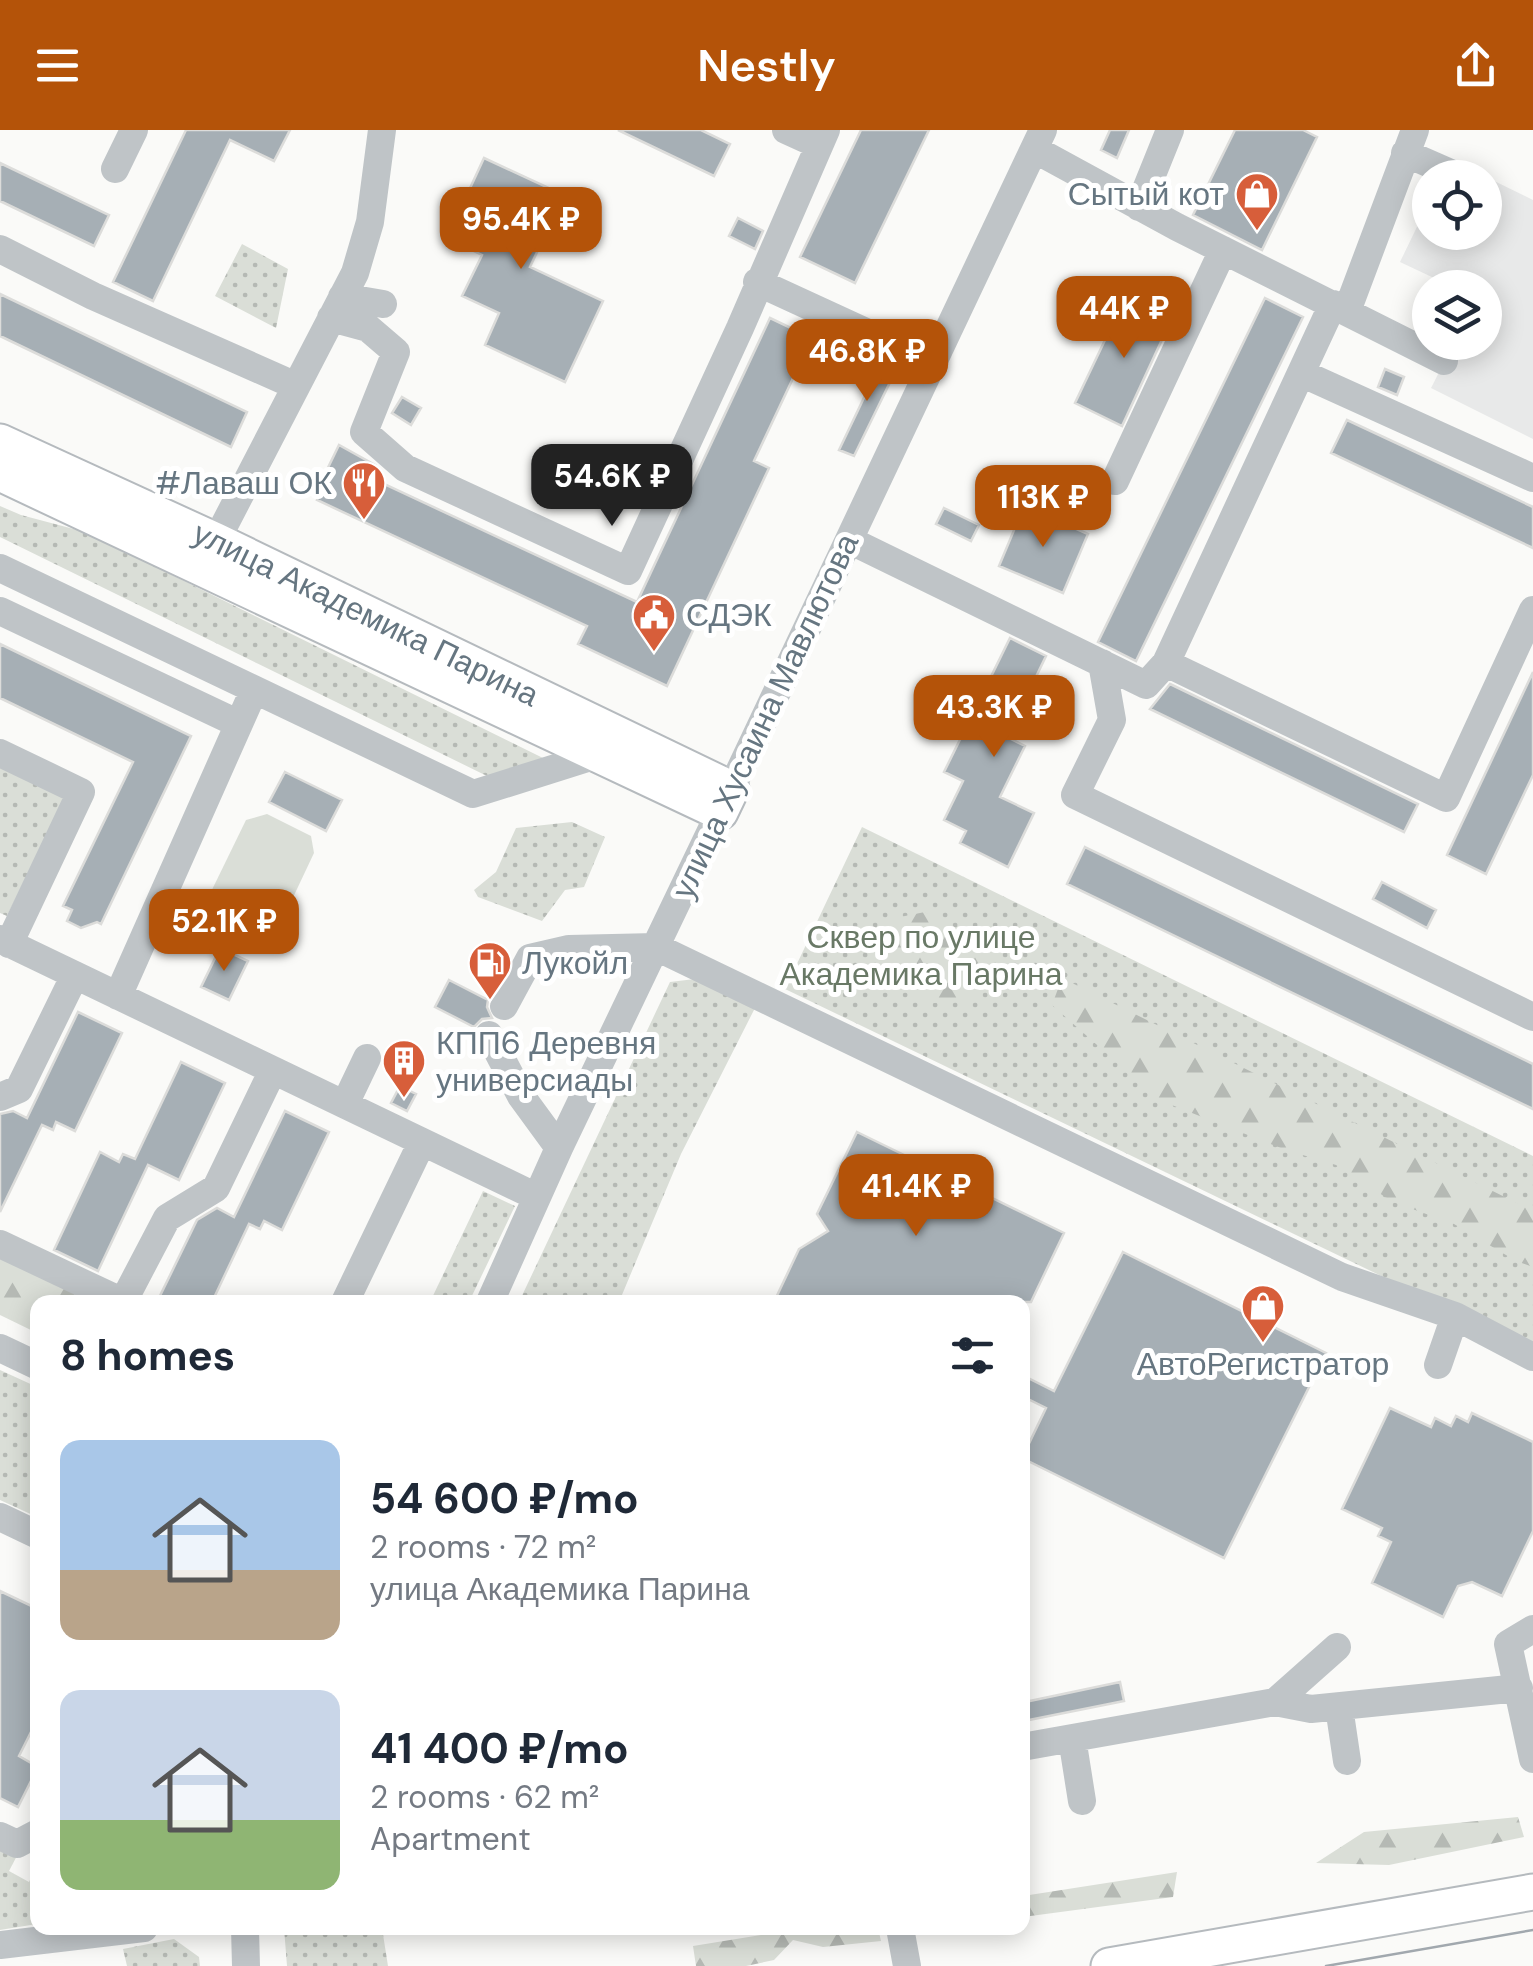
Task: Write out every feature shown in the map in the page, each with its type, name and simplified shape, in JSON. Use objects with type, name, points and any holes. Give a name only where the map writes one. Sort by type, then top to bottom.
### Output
[{"type":"main road","name":"улица Академика Парина","points":[[0,442],[209,555],[597,755],[725,800]]},
{"type":"main road","name":"улица Академика Парина","points":[[0,473],[209,555],[725,800]]},
{"type":"main road","points":[[1109,1966],[1533,1892]]},
{"type":"street","points":[[115,169],[134,130]]},
{"type":"street","points":[[209,555],[355,273],[370,222],[382,130]]},
{"type":"street","points":[[337,307],[396,352],[364,432],[405,468],[628,571],[740,328],[822,137],[786,130]]},
{"type":"street","points":[[1139,207],[1170,130]]},
{"type":"street","points":[[1038,140],[1139,207],[1444,361]]},
{"type":"street","name":"улица Хусаина Мавлютова","points":[[493,1295],[1038,140]]},
{"type":"street","points":[[849,540],[1146,685],[1166,663],[1301,373],[1340,307],[1410,142],[1436,160]]},
{"type":"street","points":[[0,249],[93,296],[294,385]]},
{"type":"street","points":[[1115,481],[1223,250]]},
{"type":"street","points":[[758,282],[933,363]]},
{"type":"street","points":[[337,307],[383,304]]},
{"type":"street","points":[[1301,373],[1533,478]]},
{"type":"street","points":[[0,568],[473,794],[597,755]]},
{"type":"street","points":[[0,610],[239,724]]},
{"type":"street","points":[[1166,663],[1446,798],[1533,610]]},
{"type":"street","points":[[1102,663],[1112,720],[1076,794],[1533,1017]]},
{"type":"street","points":[[118,996],[254,690]]},
{"type":"street","points":[[0,753],[81,792],[4,942],[537,1196]]},
{"type":"street","points":[[504,1006],[530,958],[569,949],[656,947],[1342,1277],[1455,1316],[1533,1357]]},
{"type":"street","points":[[0,1097],[19,1088],[75,975]]},
{"type":"street","points":[[489,1035],[522,1096],[560,1148]]},
{"type":"street","points":[[345,1104],[367,1058]]},
{"type":"street","points":[[127,1295],[167,1218],[216,1188],[274,1070]]},
{"type":"street","points":[[348,1295],[422,1142]]},
{"type":"street","points":[[0,1244],[108,1295]]},
{"type":"street","points":[[1438,1364],[1455,1316]]},
{"type":"street","points":[[0,1348],[30,1362]]},
{"type":"street","points":[[0,1517],[30,1531]]},
{"type":"street","points":[[1533,1629],[1508,1644],[1525,1695],[1533,1759]]},
{"type":"street","points":[[1275,1702],[1337,1647]]},
{"type":"street","points":[[1030,1746],[1275,1702],[1311,1710],[1525,1695]]},
{"type":"street","points":[[1338,1707],[1347,1760]]},
{"type":"street","points":[[1072,1738],[1082,1801]]},
{"type":"street","points":[[0,1836],[17,1844],[30,1837]]},
{"type":"street","points":[[0,1946],[88,1935]]},
{"type":"street","points":[[245,1935],[246,1966]]},
{"type":"street","points":[[901,1935],[906,1966]]},
{"type":"shaded area","points":[[1502,185],[1533,200],[1533,439],[1431,388],[1445,360],[1502,360],[1502,270],[1417,270],[1400,262],[1412,237],[1412,250],[1502,250]]},
{"type":"green space","points":[[242,244],[288,269],[276,328],[215,296]]},
{"type":"green space","points":[[0,506],[85,532],[543,758],[489,777],[0,537]]},
{"type":"green space","points":[[0,763],[66,795],[7,916],[0,913]]},
{"type":"green space","points":[[267,814],[311,836],[314,853],[280,925],[268,939],[248,943],[209,920],[207,900],[246,820]]},
{"type":"green space","points":[[572,822],[605,837],[584,887],[565,890],[542,921],[478,897],[474,890],[496,872],[516,828]]},
{"type":"green space","name":"Сквер по улице Академика Парина","points":[[862,827],[1533,1156],[1533,1349],[785,989]]},
{"type":"green space","points":[[925,912],[995,953],[972,997],[934,1003],[894,986],[890,919]]},
{"type":"green space","points":[[703,978],[756,1006],[681,1154],[622,1295],[522,1295],[670,982]]},
{"type":"green space","points":[[1062,978],[1533,1211],[1533,1267],[1454,1224],[1393,1202],[1336,1165],[1286,1150],[1159,1100],[1052,1005]]},
{"type":"green space","points":[[483,1191],[515,1206],[472,1295],[433,1295]]},
{"type":"green space","points":[[0,1251],[91,1295],[30,1295],[30,1330],[0,1315]]},
{"type":"green space","points":[[0,1370],[30,1384],[30,1514],[0,1500]]},
{"type":"green space","points":[[1518,1817],[1524,1837],[1389,1865],[1316,1863],[1364,1832]]},
{"type":"green space","points":[[0,1841],[20,1850],[9,1871],[30,1880],[30,1925],[0,1930]]},
{"type":"green space","points":[[1177,1872],[1173,1897],[1030,1916],[1030,1895]]},
{"type":"green space","points":[[285,1935],[383,1935],[388,1966],[287,1966]]},
{"type":"green space","points":[[761,1935],[880,1935],[881,1941],[823,1947],[793,1940],[774,1960],[746,1966],[696,1966],[693,1946]]},
{"type":"green space","points":[[174,1939],[199,1957],[200,1966],[127,1966],[123,1949]]},
{"type":"building","points":[[186,130],[290,130],[274,161],[230,140],[153,301],[113,282]]},
{"type":"building","points":[[618,130],[701,130],[730,144],[714,176]]},
{"type":"building","points":[[861,130],[929,130],[855,283],[800,257]]},
{"type":"building","points":[[1110,130],[1129,130],[1117,158],[1101,150]]},
{"type":"building","points":[[1235,130],[1303,130],[1317,137],[1262,250],[1193,215]]},
{"type":"building","points":[[484,158],[564,195],[530,267],[603,301],[565,382],[485,345],[499,313],[462,296],[482,255],[447,238]]},
{"type":"building","points":[[0,163],[109,215],[94,246],[0,201]]},
{"type":"building","points":[[738,218],[763,231],[755,249],[729,236]]},
{"type":"building","points":[[0,294],[247,412],[231,447],[0,336]]},
{"type":"building","points":[[1126,296],[1172,318],[1122,426],[1075,403]]},
{"type":"building","points":[[1265,298],[1303,317],[1136,661],[1098,642]]},
{"type":"building","points":[[770,318],[812,338],[754,461],[769,468],[667,686],[578,644],[587,626],[317,500],[339,445],[375,465],[369,477],[637,602]]},
{"type":"building","points":[[868,359],[895,372],[854,456],[839,450],[870,385],[859,380]]},
{"type":"building","points":[[1385,369],[1404,377],[1397,395],[1378,387]]},
{"type":"building","points":[[402,397],[421,408],[411,425],[392,413]]},
{"type":"building","points":[[1347,420],[1533,507],[1533,548],[1331,453]]},
{"type":"building","points":[[1024,506],[1088,534],[1063,593],[999,566]]},
{"type":"building","points":[[944,508],[979,525],[971,541],[936,524]]},
{"type":"building","points":[[1010,638],[1046,656],[1007,737],[1025,746],[1000,797],[1034,813],[1008,867],[960,843],[966,831],[944,820],[963,781],[944,772]]},
{"type":"building","points":[[0,644],[191,736],[101,924],[81,928],[67,921],[72,910],[63,906],[133,762],[0,698]]},
{"type":"building","points":[[1533,672],[1533,775],[1486,874],[1447,855]]},
{"type":"building","points":[[1170,684],[1418,804],[1404,832],[1150,709]]},
{"type":"building","points":[[285,772],[342,800],[326,831],[269,802]]},
{"type":"building","points":[[1085,847],[1533,1064],[1533,1109],[1067,884]]},
{"type":"building","points":[[1382,882],[1436,910],[1427,928],[1373,899]]},
{"type":"building","points":[[220,948],[248,961],[229,1000],[201,987]]},
{"type":"building","points":[[449,980],[488,1000],[492,1018],[482,1019],[474,1027],[435,1007]]},
{"type":"building","points":[[78,1012],[122,1033],[75,1131],[56,1122],[53,1130],[42,1125],[0,1212],[0,1114],[13,1111],[27,1118]]},
{"type":"building","points":[[181,1062],[225,1083],[179,1180],[148,1165],[98,1271],[54,1250],[100,1152],[119,1162],[123,1154],[135,1159]]},
{"type":"building","name":"КПП6 Деревня универсиады","points":[[400,1086],[416,1094],[407,1111],[391,1103]]},
{"type":"building","points":[[285,1111],[329,1132],[282,1230],[264,1221],[260,1229],[249,1224],[215,1295],[160,1295],[197,1220],[217,1208],[234,1217]]},
{"type":"building","points":[[857,1132],[1064,1233],[1031,1302],[1030,1295],[777,1295],[799,1249],[828,1231],[817,1214]]},
{"type":"building","points":[[1123,1252],[1326,1353],[1224,1558],[1030,1462],[1030,1441],[1046,1408],[1030,1400],[1030,1379],[1054,1391]]},
{"type":"building","points":[[1390,1408],[1431,1427],[1435,1418],[1451,1426],[1456,1416],[1468,1422],[1472,1413],[1533,1442],[1533,1531],[1502,1596],[1472,1582],[1458,1586],[1443,1617],[1372,1583],[1391,1542],[1378,1536],[1382,1528],[1342,1509]]},
{"type":"building","points":[[0,1591],[30,1605],[30,1734],[19,1756],[30,1762],[30,1783],[18,1807],[0,1798]]},
{"type":"building","points":[[1120,1682],[1124,1701],[1030,1720],[1030,1701]]},
{"type":"tram line","points":[[1326,1966],[1533,1930]]},
{"type":"place","name":"Сытый кот","points":[[1257,232]]},
{"type":"place","name":"#Лаваш ОК","points":[[364,521]]},
{"type":"place","name":"СДЭК","points":[[654,653]]},
{"type":"place","name":"Лукойл","points":[[490,1001]]},
{"type":"place","name":"КПП6 Деревня универсиады","points":[[404,1099]]},
{"type":"place","name":"АвтоРегистратор","points":[[1263,1344]]}]
